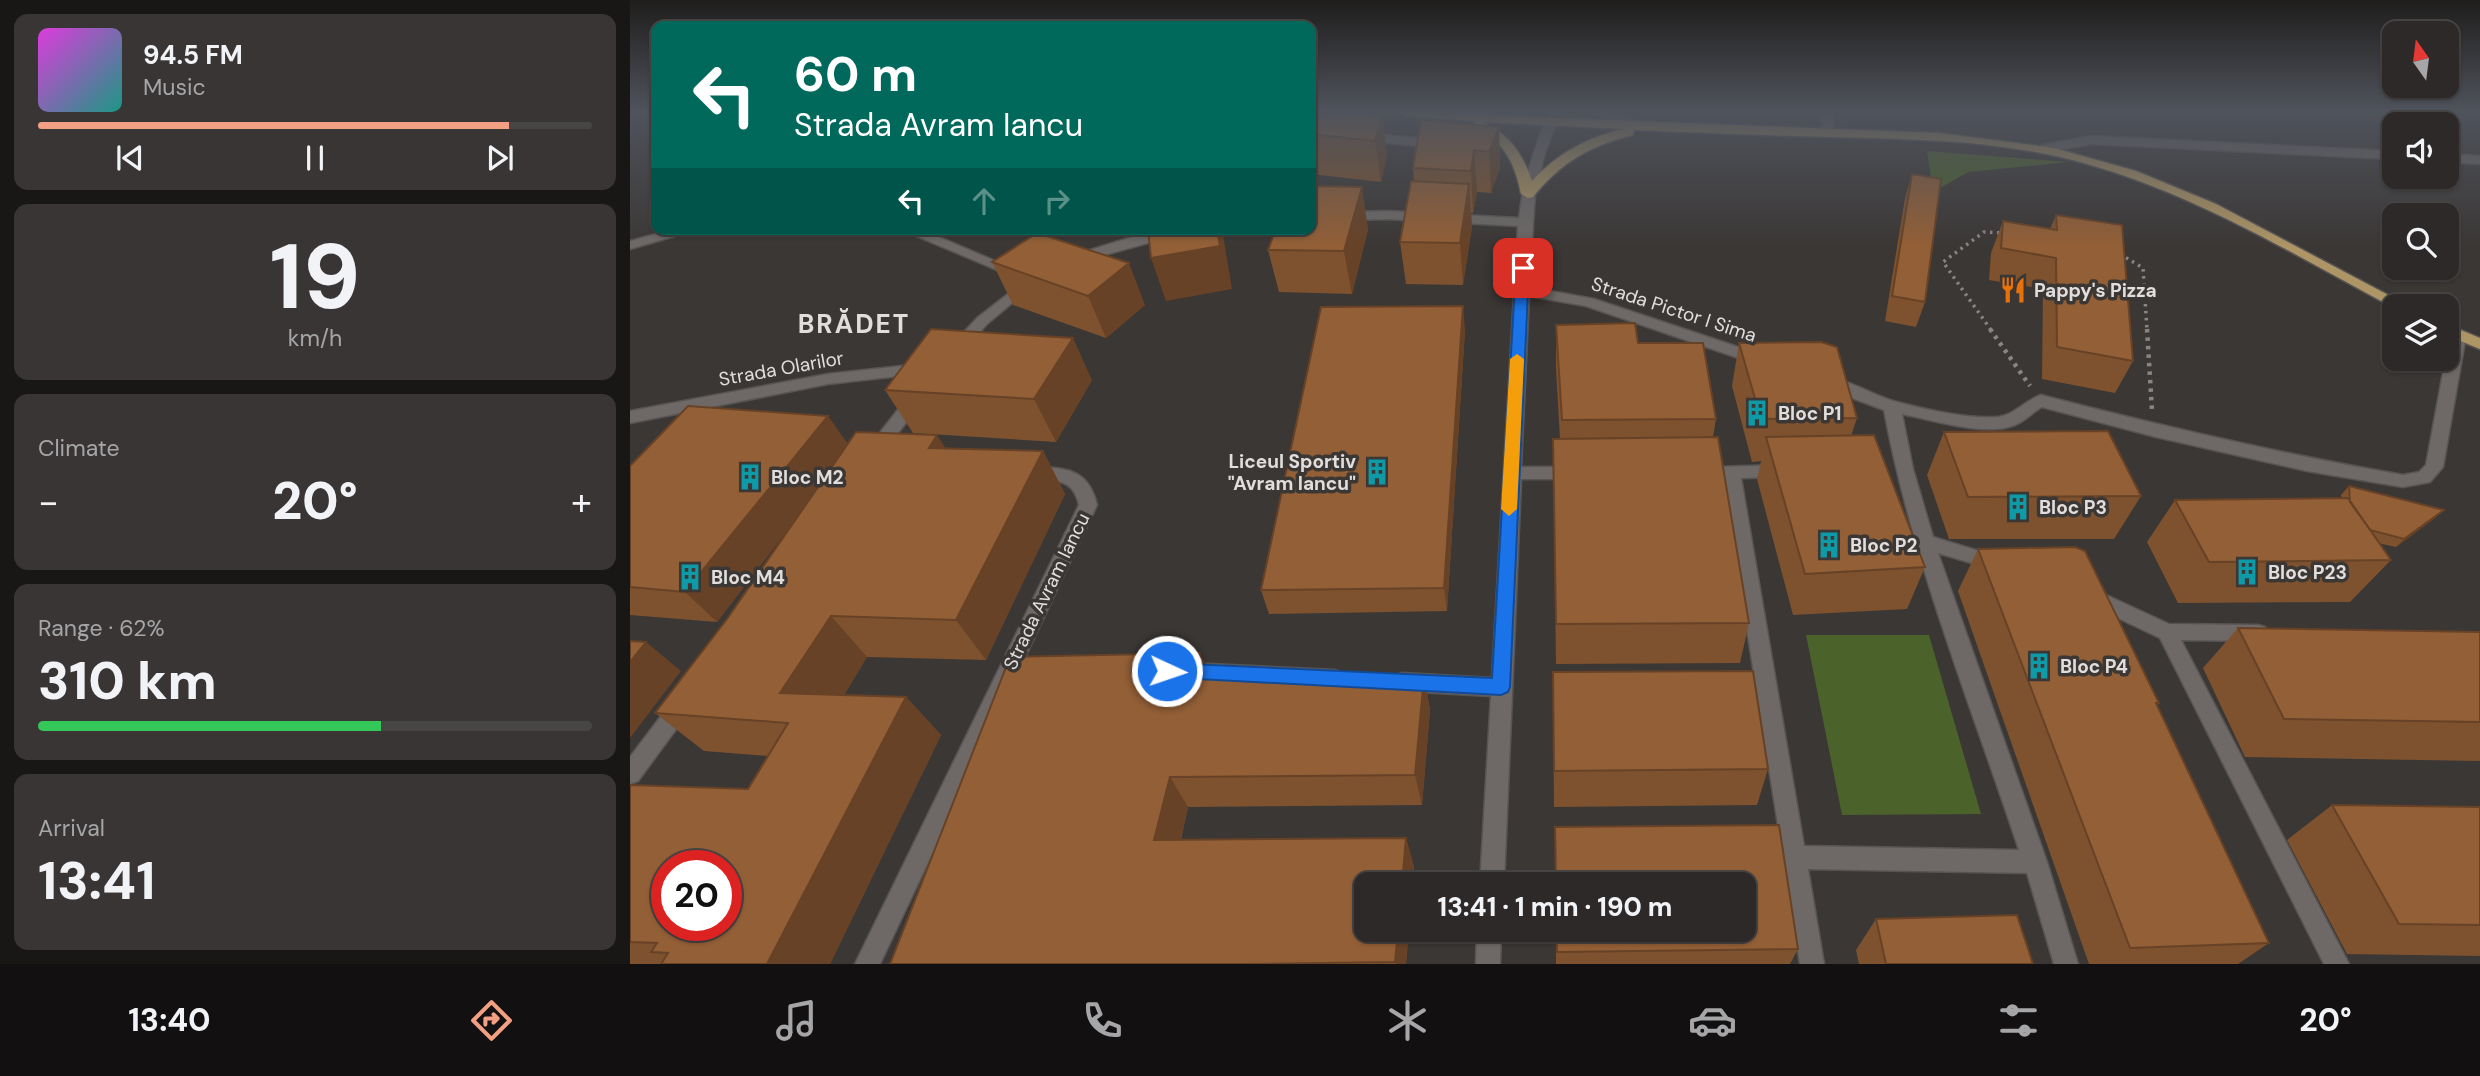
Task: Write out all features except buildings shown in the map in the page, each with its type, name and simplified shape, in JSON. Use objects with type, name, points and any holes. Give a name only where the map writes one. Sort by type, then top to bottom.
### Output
[{"type":"main road","points":[[1518,157],[1523,167],[1528,194]]},
{"type":"main road","points":[[1528,194],[1541,176],[1567,157]]},
{"type":"main road","points":[[2076,157],[2181,194],[2223,213],[2382,296]]},
{"type":"main road","points":[[2459,335],[2480,344]]},
{"type":"street","points":[[1493,872],[1525,222],[1528,194],[1538,157]]},
{"type":"street","points":[[2459,159],[2480,160]]},
{"type":"street","points":[[1316,217],[1388,215],[1525,222]]},
{"type":"street","points":[[630,245],[659,235]]},
{"type":"street","points":[[900,456],[869,458],[982,321],[1037,276],[924,235]]},
{"type":"street","points":[[1063,264],[1160,235]]},
{"type":"street","name":"Strada Pictor I Sima","points":[[1521,290],[1589,302],[1776,366]]},
{"type":"street","name":"Strada Olarilor","points":[[630,417],[828,379],[945,363]]},
{"type":"street","points":[[1814,378],[1892,407],[1990,423],[2007,421],[2031,404],[2041,401],[2156,431],[2307,465],[2403,481],[2424,477],[2434,467],[2447,371]]},
{"type":"street","points":[[722,416],[740,397]]},
{"type":"street","points":[[1892,407],[1897,469],[1925,542],[2035,862],[2066,964]]},
{"type":"street","name":"Strada Avram Iancu","points":[[867,964],[1088,505],[1086,490],[1074,478],[1007,469]]},
{"type":"street","points":[[1703,472],[1797,471]]},
{"type":"street","points":[[1731,472],[1812,964]]},
{"type":"street","points":[[1511,473],[1593,473]]},
{"type":"street","points":[[1925,542],[2011,567]]},
{"type":"street","points":[[2073,587],[2167,632],[2275,633]]},
{"type":"street","points":[[2167,632],[2337,964]]},
{"type":"street","points":[[1167,671],[1501,687]]},
{"type":"street","points":[[630,774],[690,694]]},
{"type":"street","points":[[1795,857],[2035,862]]},
{"type":"street","points":[[1488,964],[1489,942]]},
{"type":"path","points":[[2011,234],[1984,233],[1943,262],[2041,401]]},
{"type":"path","points":[[2113,250],[2143,268],[2152,415],[2156,431]]},
{"type":"green space","points":[[1928,157],[2004,157],[2069,162],[1968,172],[1933,192]]},
{"type":"green space","points":[[1806,635],[1929,635],[1981,814],[1842,815]]},
{"type":"slow traffic","points":[[1509,509],[1517,359]]},
{"type":"place","name":"Pappy's Pizza","points":[[2013,290]]},
{"type":"place","name":"Bloc P1","points":[[1757,413]]},
{"type":"place","name":"Liceul Sportiv \"Avram Iancu\"","points":[[1377,472]]},
{"type":"place","name":"Bloc M2","points":[[750,477]]},
{"type":"place","name":"Bloc P3","points":[[2018,507]]},
{"type":"place","name":"Bloc P2","points":[[1829,545]]},
{"type":"place","name":"Bloc P23","points":[[2247,572]]},
{"type":"place","name":"Bloc M4","points":[[690,577]]},
{"type":"place","name":"Bloc P4","points":[[2039,666]]},
{"type":"district","name":"BRĂDET","points":[[854,324]]},
{"type":"route","points":[[1167,671],[1501,687],[1523,268]]}]
